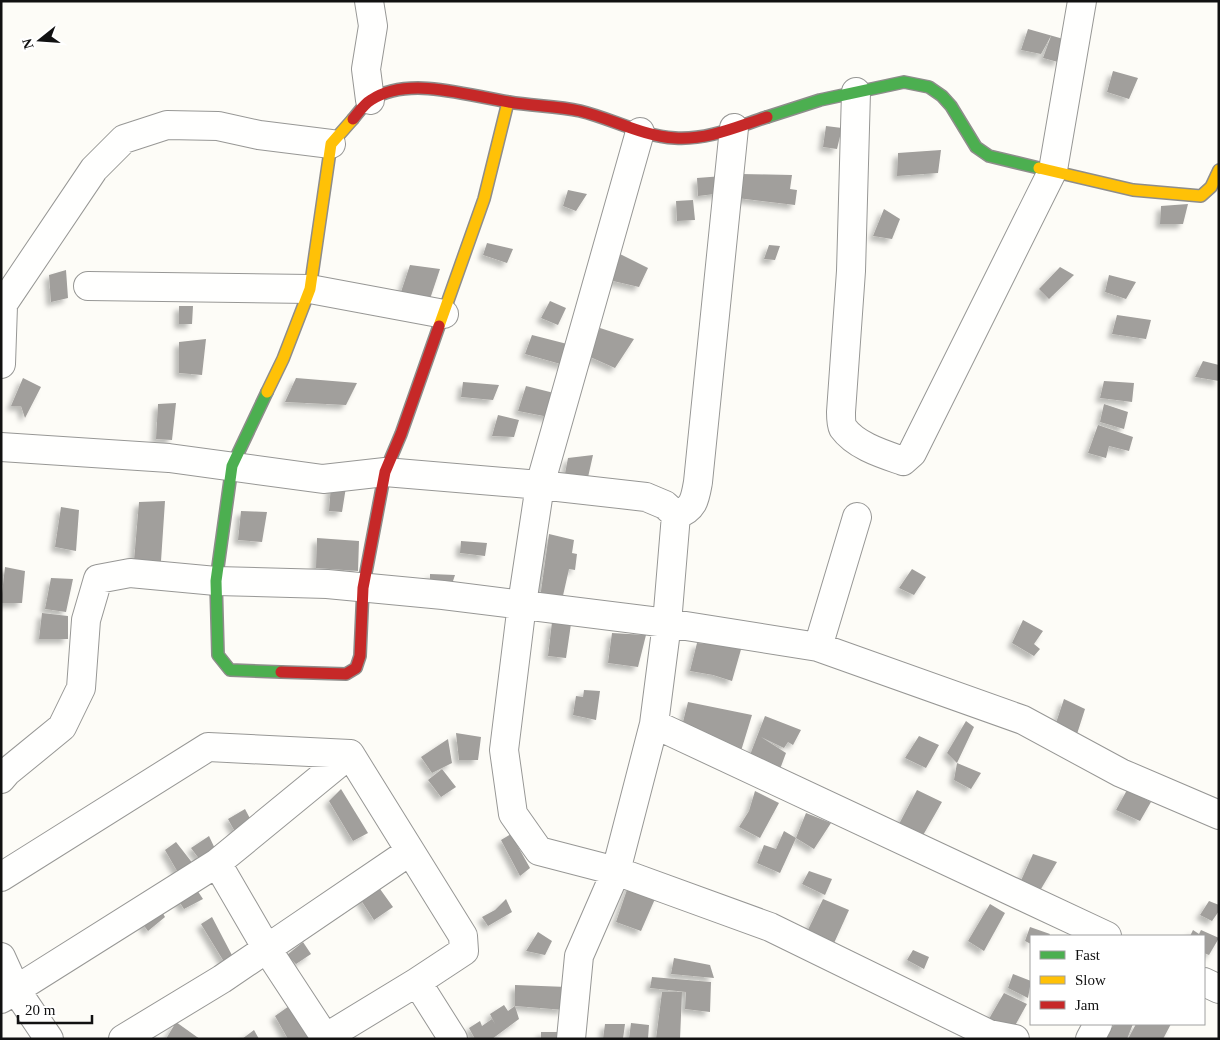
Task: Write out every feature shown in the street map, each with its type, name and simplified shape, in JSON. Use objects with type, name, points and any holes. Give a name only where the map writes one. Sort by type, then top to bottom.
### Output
[{"type":"street","points":[[369,1],[373,26],[366,69],[370,100]]},
{"type":"street","points":[[856,92],[851,271],[841,412],[842,426],[853,437],[876,452],[903,461],[912,453],[1053,170],[1082,1]]},
{"type":"street","points":[[508,102],[484,199],[401,434],[385,472],[362,588],[360,656],[356,668],[346,674],[230,670],[218,655],[216,581],[232,466],[283,359],[310,289],[331,144],[370,100],[388,92],[434,88],[508,102],[579,111],[626,125],[640,132],[673,138],[699,139],[820,100],[904,82],[929,87],[951,106],[976,147],[988,156],[1133,190],[1201,196],[1211,187],[1219,170]]},
{"type":"street","points":[[1,364],[2,307],[94,169],[124,139],[167,125],[209,125],[259,135],[331,144]]},
{"type":"street","points":[[676,515],[687,511],[694,504],[698,482],[734,128]]},
{"type":"street","points":[[640,132],[540,485],[522,604],[504,750],[513,814],[538,851],[616,871],[770,927],[989,1034],[1015,1039]]},
{"type":"street","points":[[88,286],[310,289],[444,314]]},
{"type":"street","points":[[1,447],[169,458],[323,479],[385,472],[504,484],[540,485],[646,497],[665,505],[676,515]]},
{"type":"street","points":[[572,1039],[580,956],[616,871],[654,724],[676,515]]},
{"type":"street","points":[[818,647],[857,517]]},
{"type":"street","points":[[1,779],[62,727],[81,688],[86,620],[98,579],[130,573],[216,581],[327,584],[522,604],[666,623],[818,647],[1022,720],[1121,773],[1219,815]]},
{"type":"street","points":[[654,724],[1105,935]]},
{"type":"street","points":[[1,877],[208,747],[350,754]]},
{"type":"street","points":[[217,862],[267,949],[326,1038],[464,951],[463,936],[409,852],[350,754]]},
{"type":"street","points":[[8,995],[217,862],[350,754]]},
{"type":"street","points":[[123,1039],[222,979],[409,852]]},
{"type":"street","points":[[1,957],[8,995],[49,1039]]},
{"type":"street","points":[[417,982],[454,1039]]},
{"type":"street","points":[[1205,982],[1219,989]]},
{"type":"street","points":[[1090,1039],[1097,1025]]},
{"type":"building","points":[[1028,29],[1067,40],[1058,62],[1043,58],[1051,36],[1041,54],[1021,50]]},
{"type":"building","points":[[1113,71],[1138,78],[1129,99],[1107,92]]},
{"type":"building","points":[[826,126],[842,128],[837,149],[823,147]]},
{"type":"building","points":[[941,150],[938,173],[897,176],[898,153]]},
{"type":"building","points":[[741,174],[792,175],[790,189],[797,190],[795,205],[737,198]]},
{"type":"building","points":[[723,176],[723,193],[698,196],[697,178]]},
{"type":"building","points":[[568,190],[587,194],[576,211],[563,206]]},
{"type":"building","points":[[693,200],[695,220],[677,221],[676,201]]},
{"type":"building","points":[[1188,204],[1183,224],[1160,224],[1161,206]]},
{"type":"building","points":[[884,209],[900,219],[892,239],[873,236]]},
{"type":"building","points":[[487,243],[513,249],[507,263],[483,255]]},
{"type":"building","points":[[769,245],[780,246],[775,260],[764,259]]},
{"type":"building","points":[[614,251],[648,268],[639,287],[600,278]]},
{"type":"building","points":[[410,265],[440,269],[428,305],[400,295]]},
{"type":"building","points":[[1060,267],[1074,275],[1049,299],[1039,289]]},
{"type":"building","points":[[66,270],[68,298],[51,302],[49,275]]},
{"type":"building","points":[[1109,275],[1136,282],[1126,299],[1105,292]]},
{"type":"building","points":[[550,301],[566,308],[558,325],[541,318]]},
{"type":"building","points":[[179,306],[193,306],[192,324],[179,324]]},
{"type":"building","points":[[1117,315],[1151,320],[1146,339],[1112,334]]},
{"type":"building","points":[[600,328],[634,339],[615,368],[588,356]]},
{"type":"building","points":[[532,335],[575,346],[564,365],[525,354]]},
{"type":"building","points":[[206,339],[202,375],[179,373],[179,342]]},
{"type":"building","points":[[1203,361],[1219,365],[1219,381],[1195,377]]},
{"type":"building","points":[[23,378],[41,387],[25,418],[21,406],[11,406]]},
{"type":"building","points":[[296,378],[357,383],[346,405],[285,402]]},
{"type":"building","points":[[1104,381],[1134,383],[1132,402],[1100,398]]},
{"type":"building","points":[[463,382],[499,385],[493,400],[461,397]]},
{"type":"building","points":[[526,386],[558,394],[554,418],[518,411]]},
{"type":"building","points":[[176,403],[172,440],[156,439],[158,404]]},
{"type":"building","points":[[1104,404],[1128,412],[1124,429],[1100,422]]},
{"type":"building","points":[[498,415],[519,420],[514,437],[492,436]]},
{"type":"building","points":[[1098,425],[1133,437],[1129,451],[1109,446],[1106,458],[1088,453]]},
{"type":"building","points":[[593,455],[586,486],[563,484],[568,458]]},
{"type":"building","points":[[331,485],[346,487],[342,512],[329,511]]},
{"type":"building","points":[[165,501],[161,561],[134,561],[139,502]]},
{"type":"building","points":[[61,507],[79,510],[76,551],[55,547]]},
{"type":"building","points":[[241,511],[267,512],[262,542],[238,540]]},
{"type":"building","points":[[549,534],[574,540],[572,553],[577,554],[575,570],[569,569],[562,600],[540,598]]},
{"type":"building","points":[[317,538],[359,541],[358,571],[316,568]]},
{"type":"building","points":[[461,541],[487,543],[485,556],[460,553]]},
{"type":"building","points":[[5,567],[25,571],[22,603],[1,603]]},
{"type":"building","points":[[912,569],[926,577],[914,595],[899,588]]},
{"type":"building","points":[[430,574],[455,575],[451,587],[430,585]]},
{"type":"building","points":[[51,578],[73,579],[66,612],[45,609]]},
{"type":"building","points":[[42,613],[68,616],[68,639],[39,639]]},
{"type":"building","points":[[1023,620],[1043,631],[1034,644],[1040,649],[1034,656],[1012,643]]},
{"type":"building","points":[[552,622],[571,624],[566,658],[548,656]]},
{"type":"building","points":[[612,633],[646,635],[638,667],[608,663]]},
{"type":"building","points":[[697,643],[742,646],[732,681],[690,671]]},
{"type":"building","points":[[584,690],[600,691],[596,720],[573,715],[576,696],[583,697]]},
{"type":"building","points":[[1064,699],[1085,709],[1077,734],[1055,726]]},
{"type":"building","points":[[688,702],[752,715],[741,751],[682,726]]},
{"type":"building","points":[[765,716],[801,730],[793,745],[788,742],[784,748],[761,737],[786,753],[780,769],[750,755]]},
{"type":"building","points":[[966,721],[974,727],[957,763],[947,753]]},
{"type":"building","points":[[456,733],[481,737],[478,760],[459,760]]},
{"type":"building","points":[[919,736],[939,745],[926,768],[905,758]]},
{"type":"building","points":[[448,739],[452,763],[432,773],[421,757]]},
{"type":"building","points":[[957,763],[981,773],[971,789],[954,780]]},
{"type":"building","points":[[442,769],[456,787],[441,797],[428,780]]},
{"type":"building","points":[[341,789],[368,833],[353,841],[329,801]]},
{"type":"building","points":[[917,790],[942,802],[922,837],[898,826]]},
{"type":"building","points":[[1127,790],[1151,802],[1140,821],[1116,810]]},
{"type":"building","points":[[755,791],[779,803],[760,838],[739,827],[749,811]]},
{"type":"building","points":[[245,809],[255,828],[239,839],[228,819]]},
{"type":"building","points":[[806,813],[831,823],[814,849],[796,838]]},
{"type":"building","points":[[784,831],[796,838],[780,873],[757,863],[764,845],[776,849]]},
{"type":"building","points":[[511,834],[530,868],[520,876],[501,840]]},
{"type":"building","points":[[209,836],[217,853],[203,864],[191,848]]},
{"type":"building","points":[[176,842],[194,865],[180,876],[165,850]]},
{"type":"building","points":[[1033,854],[1057,862],[1038,894],[1019,885]]},
{"type":"building","points":[[809,871],[832,879],[825,895],[802,884]]},
{"type":"building","points":[[630,881],[658,892],[641,931],[616,922]]},
{"type":"building","points":[[375,882],[393,907],[374,920],[357,894]]},
{"type":"building","points":[[193,884],[203,899],[184,909],[177,898]]},
{"type":"building","points":[[506,899],[512,912],[488,926],[482,917],[495,910]]},
{"type":"building","points":[[823,899],[849,910],[830,952],[804,938]]},
{"type":"building","points":[[1209,901],[1219,905],[1219,911],[1212,921],[1200,915]]},
{"type":"building","points":[[990,904],[1005,913],[984,951],[968,941]]},
{"type":"building","points":[[161,910],[165,917],[148,931],[142,923]]},
{"type":"building","points":[[212,917],[235,961],[226,965],[201,924]]},
{"type":"building","points":[[1030,927],[1050,934],[1030,935],[1030,944],[1025,941]]},
{"type":"building","points":[[1193,930],[1199,934],[1201,930],[1219,938],[1209,955],[1205,953],[1205,935],[1190,935]]},
{"type":"building","points":[[538,932],[552,941],[545,955],[526,951]]},
{"type":"building","points":[[303,942],[311,954],[296,964],[287,955]]},
{"type":"building","points":[[913,950],[929,957],[924,969],[907,960]]},
{"type":"building","points":[[674,958],[710,965],[714,978],[671,974]]},
{"type":"building","points":[[1013,974],[1030,981],[1028,998],[1008,988]]},
{"type":"building","points":[[652,977],[711,982],[710,1012],[685,1009],[686,992],[650,988]]},
{"type":"building","points":[[515,985],[567,987],[564,1010],[515,1006]]},
{"type":"building","points":[[662,992],[682,992],[680,1039],[656,1039]]},
{"type":"building","points":[[1004,993],[1027,1004],[1012,1031],[986,1024]]},
{"type":"building","points":[[292,1004],[315,1039],[288,1039],[275,1016]]},
{"type":"building","points":[[504,1005],[508,1011],[515,1006],[519,1019],[492,1039],[475,1039],[469,1028],[480,1021],[482,1026],[492,1019],[495,1024],[490,1014]]},
{"type":"building","points":[[176,1022],[197,1037],[200,1039],[166,1039]]},
{"type":"building","points":[[631,1023],[649,1025],[648,1039],[629,1039]]},
{"type":"building","points":[[605,1024],[625,1024],[623,1039],[603,1039]]},
{"type":"building","points":[[1113,1025],[1133,1025],[1127,1039],[1106,1039]]},
{"type":"building","points":[[1135,1025],[1170,1025],[1163,1039],[1128,1039]]},
{"type":"building","points":[[254,1030],[259,1039],[242,1039]]},
{"type":"building","points":[[541,1032],[563,1032],[562,1039],[541,1039]]},
{"type":"traffic: fast","points":[[767,117],[820,100],[904,82],[929,87],[942,96],[951,106],[976,147],[989,156],[1039,168]]},
{"type":"traffic: fast","points":[[267,392],[232,466],[216,581],[218,655],[230,670],[281,672]]},
{"type":"traffic: slow","points":[[439,326],[484,199],[508,102]]},
{"type":"traffic: slow","points":[[267,392],[283,359],[310,289],[331,144],[353,119]]},
{"type":"traffic: slow","points":[[1039,168],[1133,190],[1201,196],[1211,187],[1219,170]]},
{"type":"traffic: jam","points":[[353,119],[368,102],[386,93],[403,89],[421,88],[439,89],[509,102],[580,111],[663,137],[687,138],[710,135],[767,117]]},
{"type":"traffic: jam","points":[[281,672],[346,674],[356,668],[360,656],[363,588],[385,472],[401,434],[439,326]]}]
